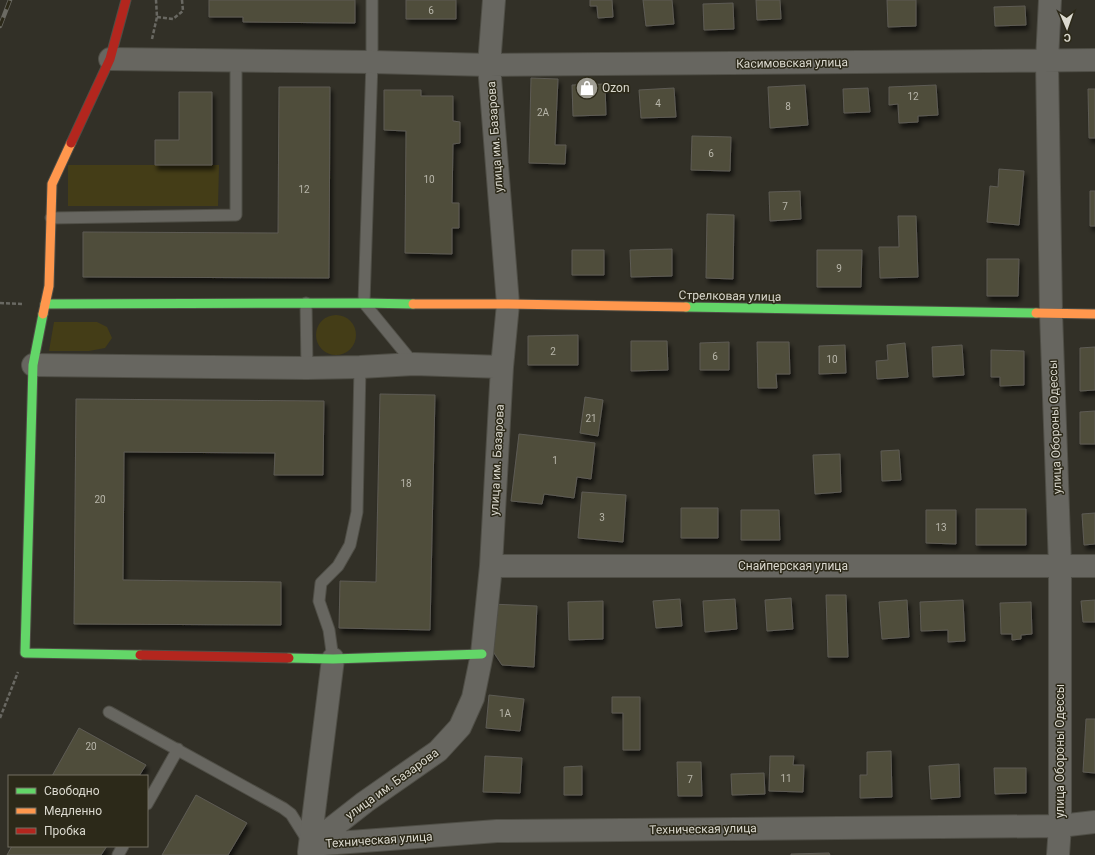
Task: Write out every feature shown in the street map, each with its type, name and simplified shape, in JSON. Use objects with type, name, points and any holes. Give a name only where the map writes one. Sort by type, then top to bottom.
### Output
[{"type":"street","points":[[126,0],[110,59],[52,184],[49,286],[33,365],[25,653],[333,659],[482,654]]},
{"type":"street","name":"улица им. Базарова","points":[[310,850],[365,802],[438,751],[460,727],[473,698],[482,654],[491,566],[502,367],[508,304],[489,65],[494,0]]},
{"type":"street","name":"улица Обороны Одессы","points":[[1050,0],[1047,60],[1051,313],[1060,566],[1060,826],[1058,855]]},
{"type":"street","name":"Касимовская улица","points":[[110,59],[489,65],[1095,60]]},
{"type":"street","name":"Стрелковая улица","points":[[45,304],[508,304],[1095,314]]},
{"type":"street","points":[[33,365],[308,368],[414,364],[502,367]]},
{"type":"street","name":"Снайперская улица","points":[[491,566],[1095,566]]},
{"type":"street","points":[[310,850],[333,659]]},
{"type":"street","name":"Техническая улица","points":[[310,850],[497,831],[1060,826],[1095,822]]},
{"type":"lane","points":[[372,0],[372,62],[364,303],[414,364]]},
{"type":"lane","points":[[51,218],[236,214],[236,60]]},
{"type":"lane","points":[[306,303],[308,368]]},
{"type":"lane","points":[[333,659],[329,630],[319,601],[321,583],[338,566],[350,545],[358,512],[360,367]]},
{"type":"lane","points":[[109,712],[284,808],[291,814],[310,850]]},
{"type":"lane","points":[[148,802],[178,750]]},
{"type":"path","points":[[146,59],[157,17],[156,0]]},
{"type":"path","points":[[157,17],[173,19],[183,11],[182,0]]},
{"type":"path","points":[[0,718],[25,653]]},
{"type":"shaded area","points":[[68,165],[219,165],[218,206],[68,206]]},
{"type":"shaded area","points":[[340,315],[347,318],[353,324],[356,335],[355,343],[347,352],[340,355],[332,355],[325,352],[317,343],[316,331],[319,324],[328,316]]},
{"type":"shaded area","points":[[54,322],[97,322],[107,327],[112,338],[105,348],[89,351],[49,351]]},
{"type":"building","points":[[209,0],[355,0],[355,23],[243,22],[243,17],[209,17]]},
{"type":"building","points":[[406,0],[456,0],[456,19],[406,19]]},
{"type":"building","points":[[590,0],[612,0],[613,17],[598,18],[597,6],[590,6]]},
{"type":"building","points":[[643,0],[672,0],[674,24],[646,26]]},
{"type":"building","points":[[756,0],[780,0],[781,19],[757,20]]},
{"type":"building","points":[[887,0],[916,0],[916,26],[888,27]]},
{"type":"building","points":[[733,3],[734,29],[704,30],[703,4]]},
{"type":"building","points":[[1025,6],[1026,25],[995,26],[994,7]]},
{"type":"building","points":[[531,78],[558,79],[555,145],[566,145],[565,164],[529,163]]},
{"type":"building","points":[[605,84],[606,115],[573,116],[572,85]]},
{"type":"building","points":[[805,85],[808,125],[770,128],[768,87]]},
{"type":"building","points":[[936,85],[938,115],[918,116],[918,122],[899,123],[898,104],[889,105],[889,87]]},
{"type":"building","points":[[279,87],[330,87],[329,278],[83,277],[83,232],[278,233]]},
{"type":"building","points":[[674,88],[676,117],[641,118],[639,90]]},
{"type":"building","points":[[868,88],[870,112],[844,113],[843,89]]},
{"type":"building","points":[[1088,89],[1095,89],[1095,138],[1089,138]]},
{"type":"building","points":[[384,90],[421,90],[421,96],[453,96],[453,121],[460,122],[460,143],[453,144],[452,203],[459,203],[459,228],[452,228],[452,254],[405,253],[406,131],[384,130]]},
{"type":"building","points":[[179,92],[212,92],[212,165],[155,165],[155,140],[179,140]]},
{"type":"building","points":[[692,136],[731,137],[730,171],[691,170]]},
{"type":"building","points":[[999,169],[1024,171],[1019,225],[987,222],[990,186],[998,187]]},
{"type":"building","points":[[800,191],[801,219],[770,221],[769,192]]},
{"type":"building","points":[[1090,191],[1095,191],[1095,226],[1090,226]]},
{"type":"building","points":[[707,214],[734,215],[733,279],[706,278]]},
{"type":"building","points":[[898,216],[916,216],[918,277],[880,278],[879,247],[899,247]]},
{"type":"building","points":[[672,249],[672,276],[631,277],[630,250]]},
{"type":"building","points":[[572,250],[604,250],[604,275],[572,275]]},
{"type":"building","points":[[817,250],[862,250],[861,287],[817,287]]},
{"type":"building","points":[[987,259],[1019,259],[1018,296],[987,296]]},
{"type":"building","points":[[578,335],[578,365],[528,365],[528,336]]},
{"type":"building","points":[[631,341],[667,341],[668,370],[631,371]]},
{"type":"building","points":[[729,342],[729,370],[700,370],[700,343]]},
{"type":"building","points":[[757,342],[789,342],[790,374],[776,374],[777,388],[758,388]]},
{"type":"building","points":[[905,343],[908,377],[877,379],[876,361],[888,360],[887,345]]},
{"type":"building","points":[[845,345],[846,373],[819,374],[819,346]]},
{"type":"building","points":[[962,345],[964,375],[933,377],[932,347]]},
{"type":"building","points":[[1095,347],[1095,390],[1080,391],[1080,348]]},
{"type":"building","points":[[991,350],[1024,351],[1024,385],[1000,386],[1000,377],[991,377]]},
{"type":"building","points":[[380,394],[435,395],[430,630],[339,628],[340,581],[376,582]]},
{"type":"building","points":[[585,397],[603,400],[598,436],[580,433]]},
{"type":"building","points":[[76,399],[324,401],[323,475],[274,475],[275,453],[124,452],[123,580],[281,582],[281,625],[74,624]]},
{"type":"building","points":[[1095,411],[1095,444],[1080,444],[1080,412]]},
{"type":"building","points":[[519,434],[595,443],[591,479],[577,477],[574,498],[544,494],[542,504],[511,501]]},
{"type":"building","points":[[899,450],[901,480],[882,481],[881,451]]},
{"type":"building","points":[[840,454],[841,492],[815,494],[813,455]]},
{"type":"building","points":[[582,492],[626,495],[623,542],[578,538]]},
{"type":"building","points":[[681,508],[718,508],[718,538],[681,538]]},
{"type":"building","points":[[976,509],[1026,509],[1026,545],[976,545]]},
{"type":"building","points":[[741,510],[779,510],[780,540],[741,540]]},
{"type":"building","points":[[926,510],[956,510],[956,544],[926,543]]},
{"type":"building","points":[[1095,513],[1095,544],[1084,545],[1082,514]]},
{"type":"building","points":[[826,595],[846,595],[848,657],[828,657]]},
{"type":"building","points":[[791,598],[793,629],[767,631],[765,600]]},
{"type":"building","points":[[680,599],[682,626],[656,628],[653,601]]},
{"type":"building","points":[[735,599],[737,629],[705,632],[703,601]]},
{"type":"building","points":[[907,600],[909,637],[882,639],[879,602]]},
{"type":"building","points":[[963,600],[965,641],[948,642],[948,630],[921,631],[920,602]]},
{"type":"building","points":[[1095,600],[1095,622],[1083,622],[1081,601]]},
{"type":"building","points":[[603,601],[603,639],[569,640],[568,602]]},
{"type":"building","points":[[1031,602],[1032,634],[1021,635],[1021,639],[1012,640],[1012,634],[1001,634],[1000,603]]},
{"type":"building","points":[[491,604],[537,606],[534,667],[502,665],[490,647]]},
{"type":"building","points":[[489,695],[524,699],[520,731],[486,728]]},
{"type":"building","points":[[612,697],[640,697],[640,750],[623,750],[623,713],[612,713]]},
{"type":"building","points":[[1086,719],[1095,719],[1095,773],[1083,772]]},
{"type":"building","points":[[79,728],[146,765],[140,775],[53,775]]},
{"type":"building","points":[[891,751],[892,797],[860,798],[860,775],[867,775],[867,752]]},
{"type":"building","points":[[485,756],[522,758],[520,793],[483,792]]},
{"type":"building","points":[[770,756],[794,756],[793,765],[804,765],[803,792],[769,791]]},
{"type":"building","points":[[677,762],[701,762],[702,796],[678,796]]},
{"type":"building","points":[[959,764],[960,797],[931,799],[929,766]]},
{"type":"building","points":[[582,766],[582,795],[564,795],[564,767]]},
{"type":"building","points":[[994,768],[1026,768],[1026,793],[995,794]]},
{"type":"building","points":[[764,773],[765,794],[732,795],[731,774]]},
{"type":"building","points":[[196,795],[247,823],[228,855],[162,855]]},
{"type":"building","points":[[11,847],[106,847],[101,855],[7,855]]},
{"type":"building","points":[[829,853],[830,855],[791,855],[791,854]]},
{"type":"railway","points":[[0,26],[10,0]]},
{"type":"traffic: fast","points":[[45,304],[413,304]]},
{"type":"traffic: fast","points":[[686,307],[1036,313]]},
{"type":"traffic: fast","points":[[43,314],[33,365],[25,653],[140,655]]},
{"type":"traffic: fast","points":[[289,658],[333,659],[482,654]]},
{"type":"traffic: slow","points":[[43,314],[49,286],[52,184],[71,143]]},
{"type":"traffic: slow","points":[[413,304],[686,307]]},
{"type":"traffic: slow","points":[[1036,313],[1095,314]]},
{"type":"traffic: jam","points":[[71,143],[110,59],[126,0]]},
{"type":"traffic: jam","points":[[140,655],[289,658]]},
{"type":"place","name":"Ozon","points":[[587,88]]}]
